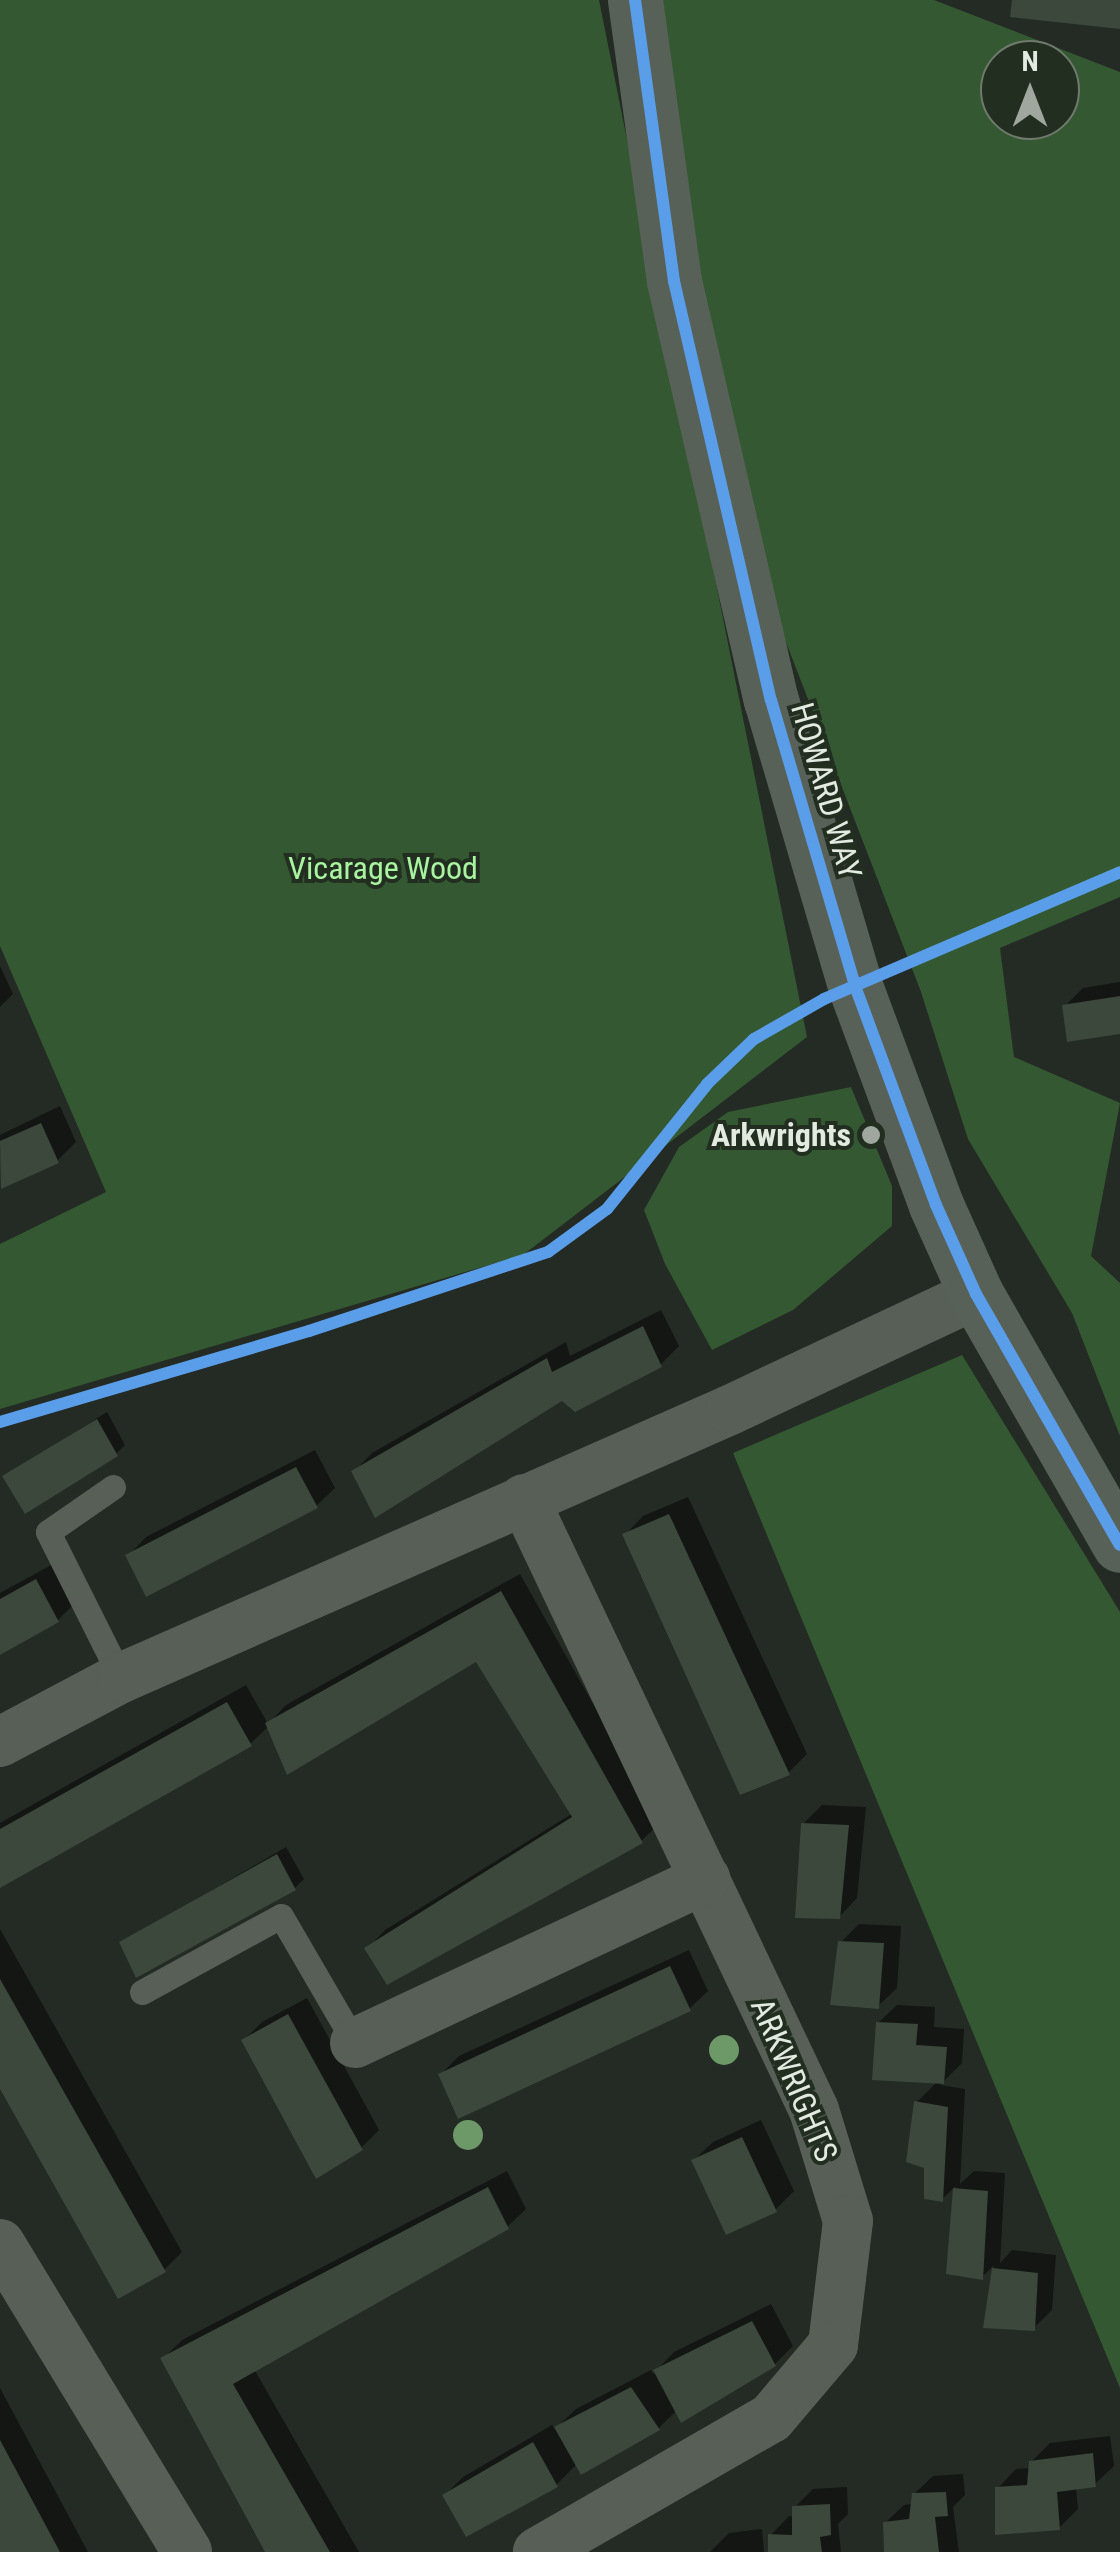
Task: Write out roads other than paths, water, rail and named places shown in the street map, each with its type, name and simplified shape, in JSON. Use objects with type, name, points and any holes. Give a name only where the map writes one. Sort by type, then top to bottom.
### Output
[{"type":"street","name":"HOWARD WAY","points":[[635,0],[674,281],[771,700],[855,986],[936,1205],[976,1294],[1120,1546]]},
{"type":"street","points":[[0,1742],[121,1678],[730,1410],[976,1294]]},
{"type":"street","name":"ARKWRIGHTS","points":[[524,1499],[814,2110],[848,2221],[833,2345],[771,2418],[538,2552]]},
{"type":"street","points":[[355,2043],[705,1879]]},
{"type":"street","points":[[0,2244],[173,2547]]},
{"type":"lane","points":[[112,1487],[48,1532],[121,1678]]},
{"type":"lane","points":[[142,1992],[281,1916],[355,2043]]},
{"type":"place","name":"Arkwrights","points":[[871,1135]]},
{"type":"park label","name":"Vicarage Wood","points":[[383,868]]}]
